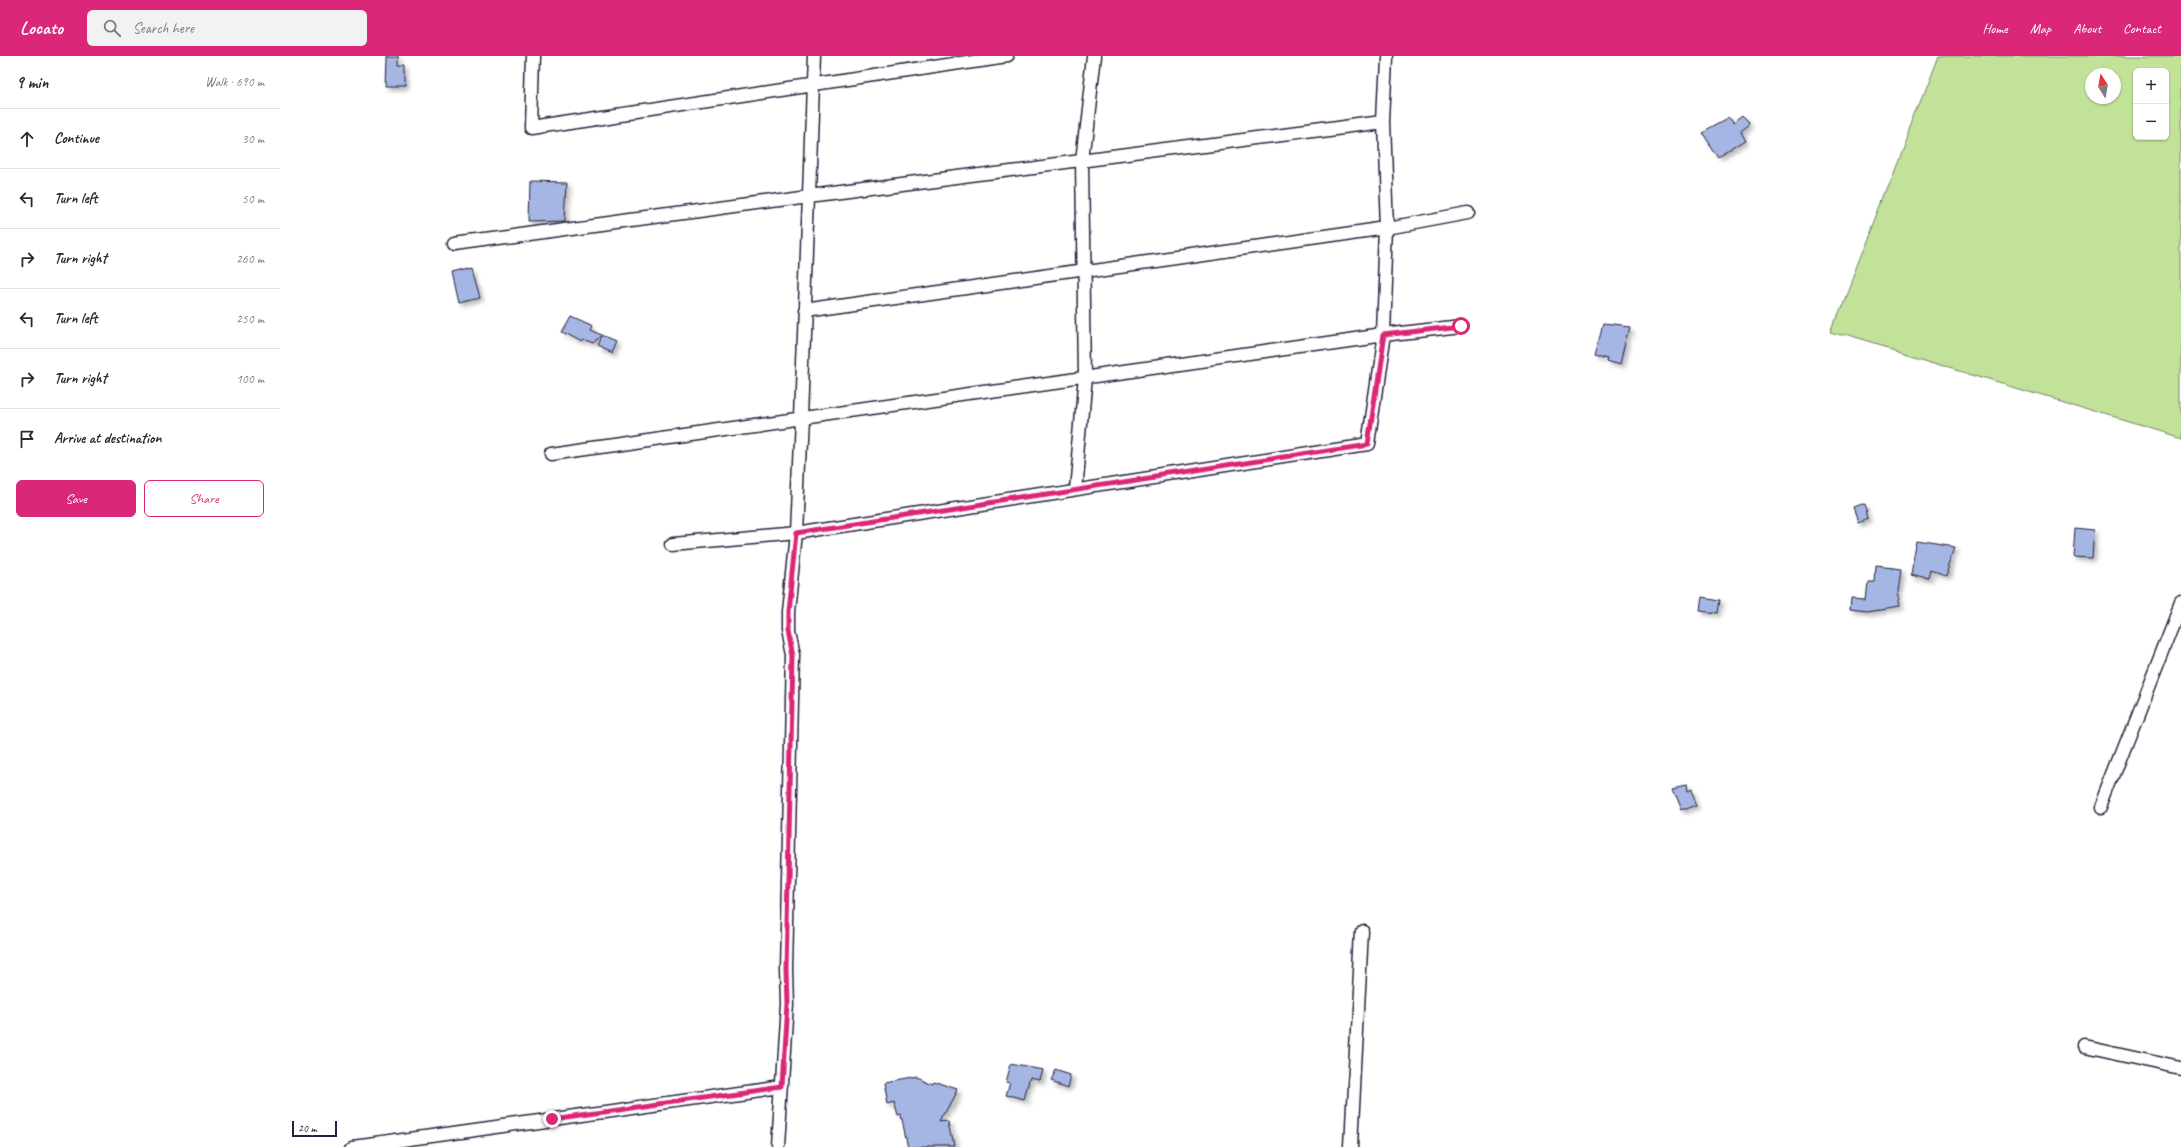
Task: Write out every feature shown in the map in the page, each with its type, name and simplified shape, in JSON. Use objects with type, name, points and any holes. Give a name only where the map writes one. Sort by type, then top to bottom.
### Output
[{"type":"street","points":[[533,56],[531,128],[1006,56]]},
{"type":"street","points":[[778,1147],[787,1004],[786,970],[793,656],[788,631],[796,533],[802,418],[804,311],[814,56]]},
{"type":"street","points":[[1075,489],[1085,378],[1082,161],[1094,56]]},
{"type":"street","points":[[673,544],[796,533],[1367,444],[1383,335],[1387,228],[1383,122],[1386,56]]},
{"type":"street","points":[[454,244],[809,196],[1383,122]]},
{"type":"street","points":[[804,311],[1387,228],[1468,213]]},
{"type":"street","points":[[551,454],[1383,335],[1461,326]]},
{"type":"street","points":[[2101,807],[2181,603]]},
{"type":"street","points":[[1351,1147],[1362,931]]},
{"type":"street","points":[[2084,1047],[2181,1068]]},
{"type":"street","points":[[353,1147],[782,1087]]},
{"type":"green space","points":[[1938,56],[2181,56],[2181,438],[1831,332]]},
{"type":"building","points":[[386,56],[398,56],[398,66],[405,66],[405,87],[385,87]]},
{"type":"building","points":[[1727,117],[1732,124],[1741,117],[1749,125],[1739,133],[1744,142],[1718,157],[1701,131]]},
{"type":"building","points":[[530,181],[567,182],[565,221],[529,222]]},
{"type":"building","points":[[472,267],[480,298],[459,303],[452,272]]},
{"type":"building","points":[[570,316],[592,326],[590,330],[618,342],[613,353],[597,346],[602,336],[592,344],[582,340],[580,342],[561,332]]},
{"type":"building","points":[[1603,325],[1630,328],[1621,365],[1609,361],[1610,358],[1595,354]]},
{"type":"building","points":[[1864,505],[1868,519],[1858,523],[1853,509]]},
{"type":"building","points":[[2075,528],[2095,530],[2093,558],[2073,557]]},
{"type":"building","points":[[1917,542],[1956,548],[1946,576],[1932,571],[1930,579],[1911,574]]},
{"type":"building","points":[[1875,566],[1900,569],[1897,589],[1900,607],[1868,612],[1851,610],[1852,598],[1866,599],[1868,582],[1874,582]]},
{"type":"building","points":[[1700,596],[1719,599],[1717,613],[1698,611]]},
{"type":"building","points":[[1686,784],[1687,791],[1691,789],[1697,803],[1681,809],[1672,787]]},
{"type":"building","points":[[1011,1064],[1043,1070],[1040,1082],[1031,1080],[1025,1101],[1006,1096],[1010,1083],[1006,1082]]},
{"type":"building","points":[[1056,1070],[1071,1075],[1068,1086],[1051,1080]]},
{"type":"building","points":[[916,1077],[932,1084],[933,1082],[958,1090],[941,1122],[950,1121],[955,1147],[908,1147],[901,1116],[898,1117],[894,1103],[887,1105],[883,1083]]},
{"type":"route","points":[[552,1119],[782,1087],[787,1004],[786,970],[793,656],[788,631],[788,612],[796,533],[1367,444],[1383,335],[1461,326]]}]
